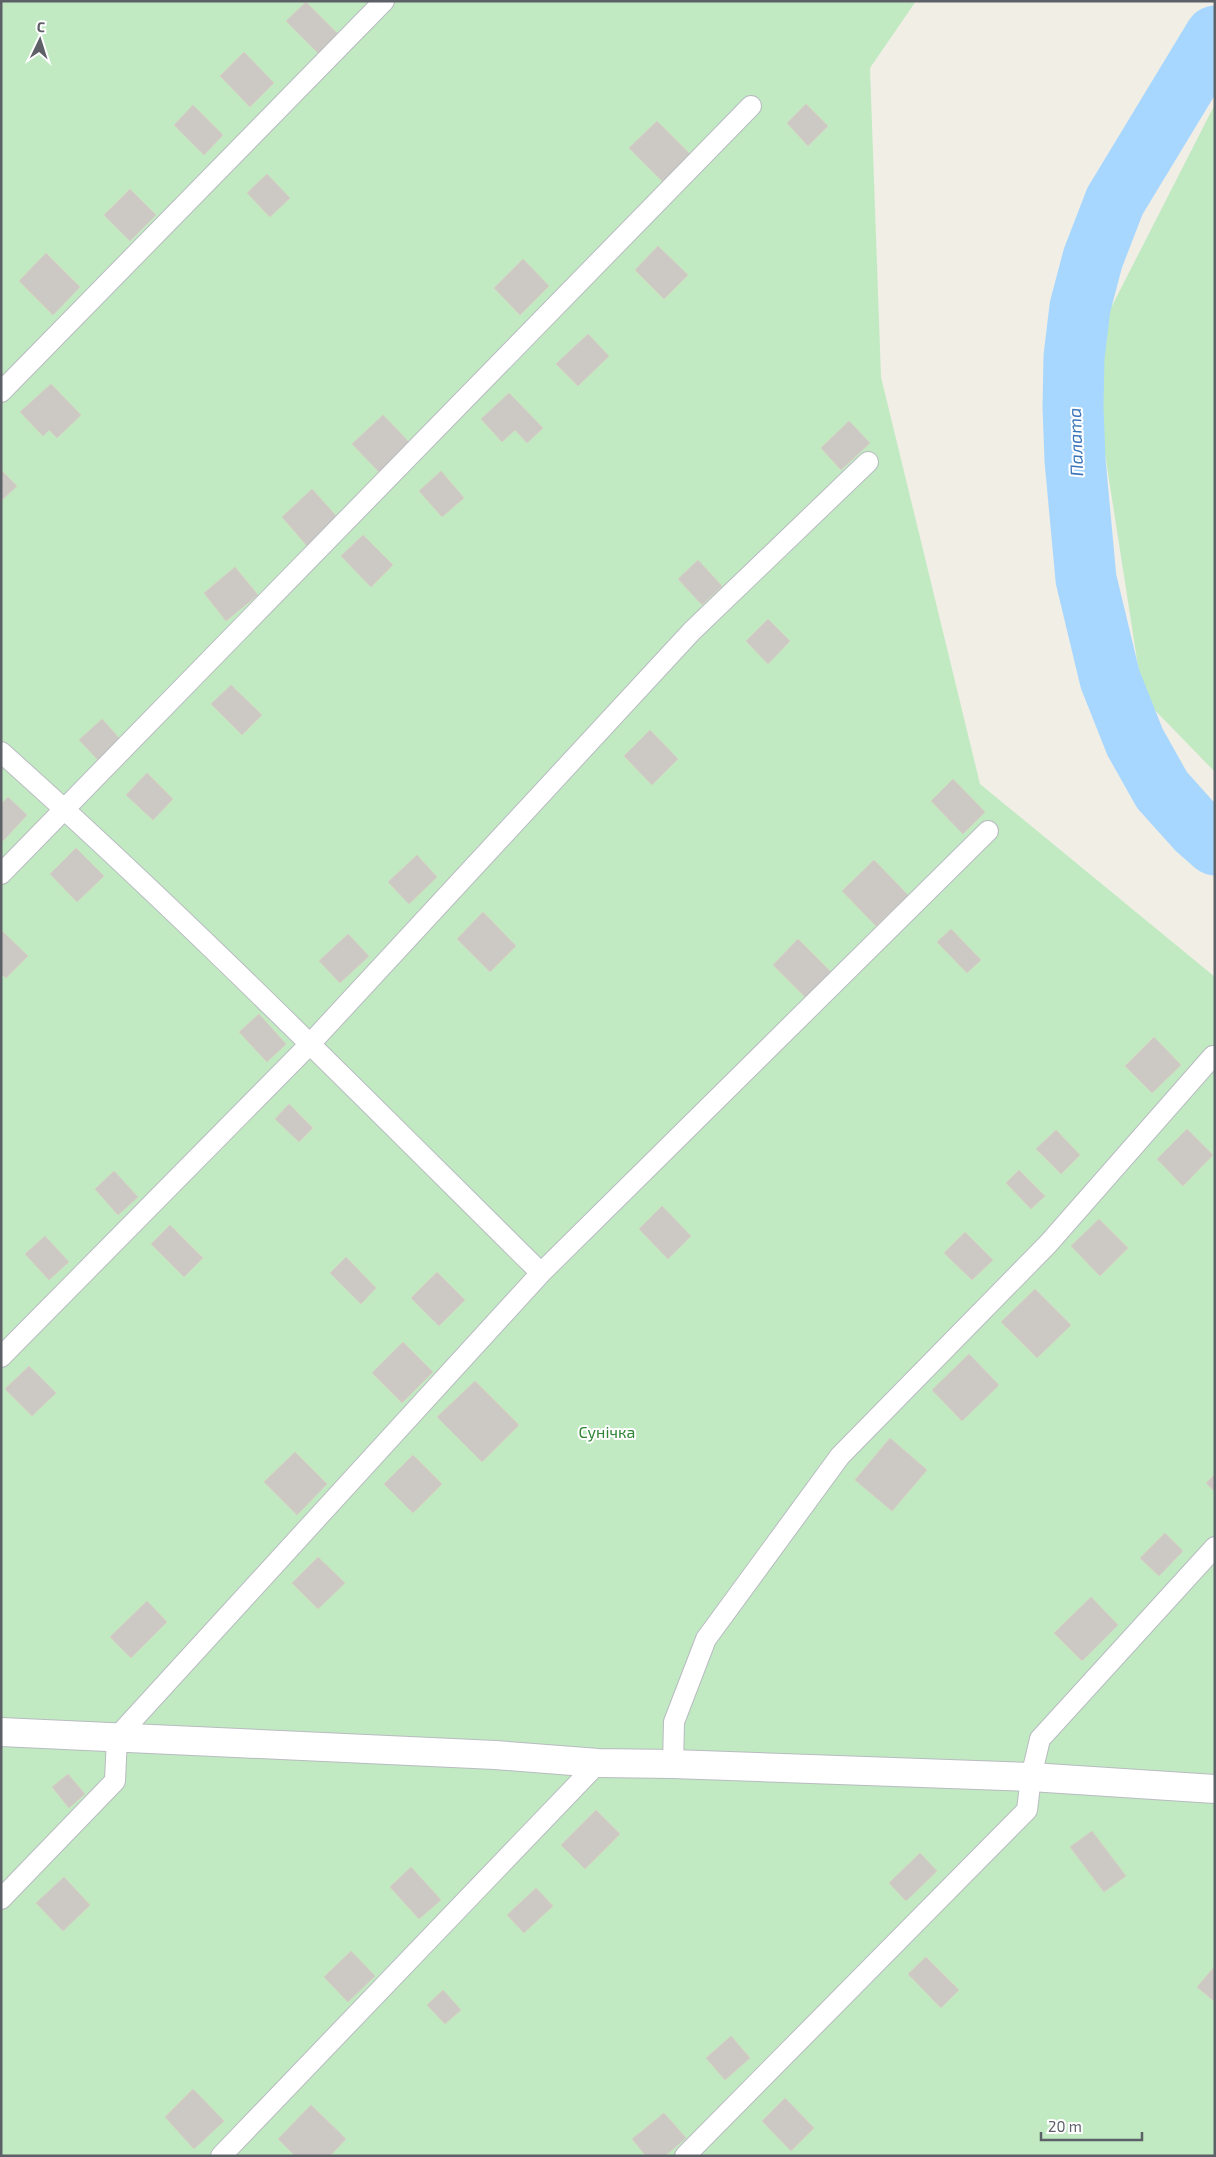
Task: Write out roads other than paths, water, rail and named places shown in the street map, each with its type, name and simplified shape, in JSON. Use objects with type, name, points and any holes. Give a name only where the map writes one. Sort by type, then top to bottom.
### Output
[{"type":"street","points":[[1,1732],[495,1755],[598,1763],[1030,1777],[1215,1789]]},
{"type":"lane","points":[[1,392],[384,1]]},
{"type":"lane","points":[[1,874],[751,106]]},
{"type":"lane","points":[[1,1357],[310,1044],[692,631],[868,462]]},
{"type":"lane","points":[[1,752],[65,809],[310,1044],[541,1273]]},
{"type":"lane","points":[[1,1899],[115,1780],[117,1737],[541,1273],[988,831]]},
{"type":"lane","points":[[674,1764],[674,1722],[706,1639],[840,1456],[1048,1244],[1213,1056]]},
{"type":"lane","points":[[685,2156],[1027,1810],[1030,1777],[1040,1739],[1215,1547]]},
{"type":"lane","points":[[221,2156],[598,1763]]},
{"type":"waterway","name":"Палата","points":[[1215,36],[1115,201],[1093,258],[1080,307],[1074,357],[1073,407],[1075,460],[1086,579],[1110,679],[1135,742],[1162,790],[1198,830],[1215,845]]},
{"type":"park label","name":"Сунічка","points":[[607,1431]]}]
